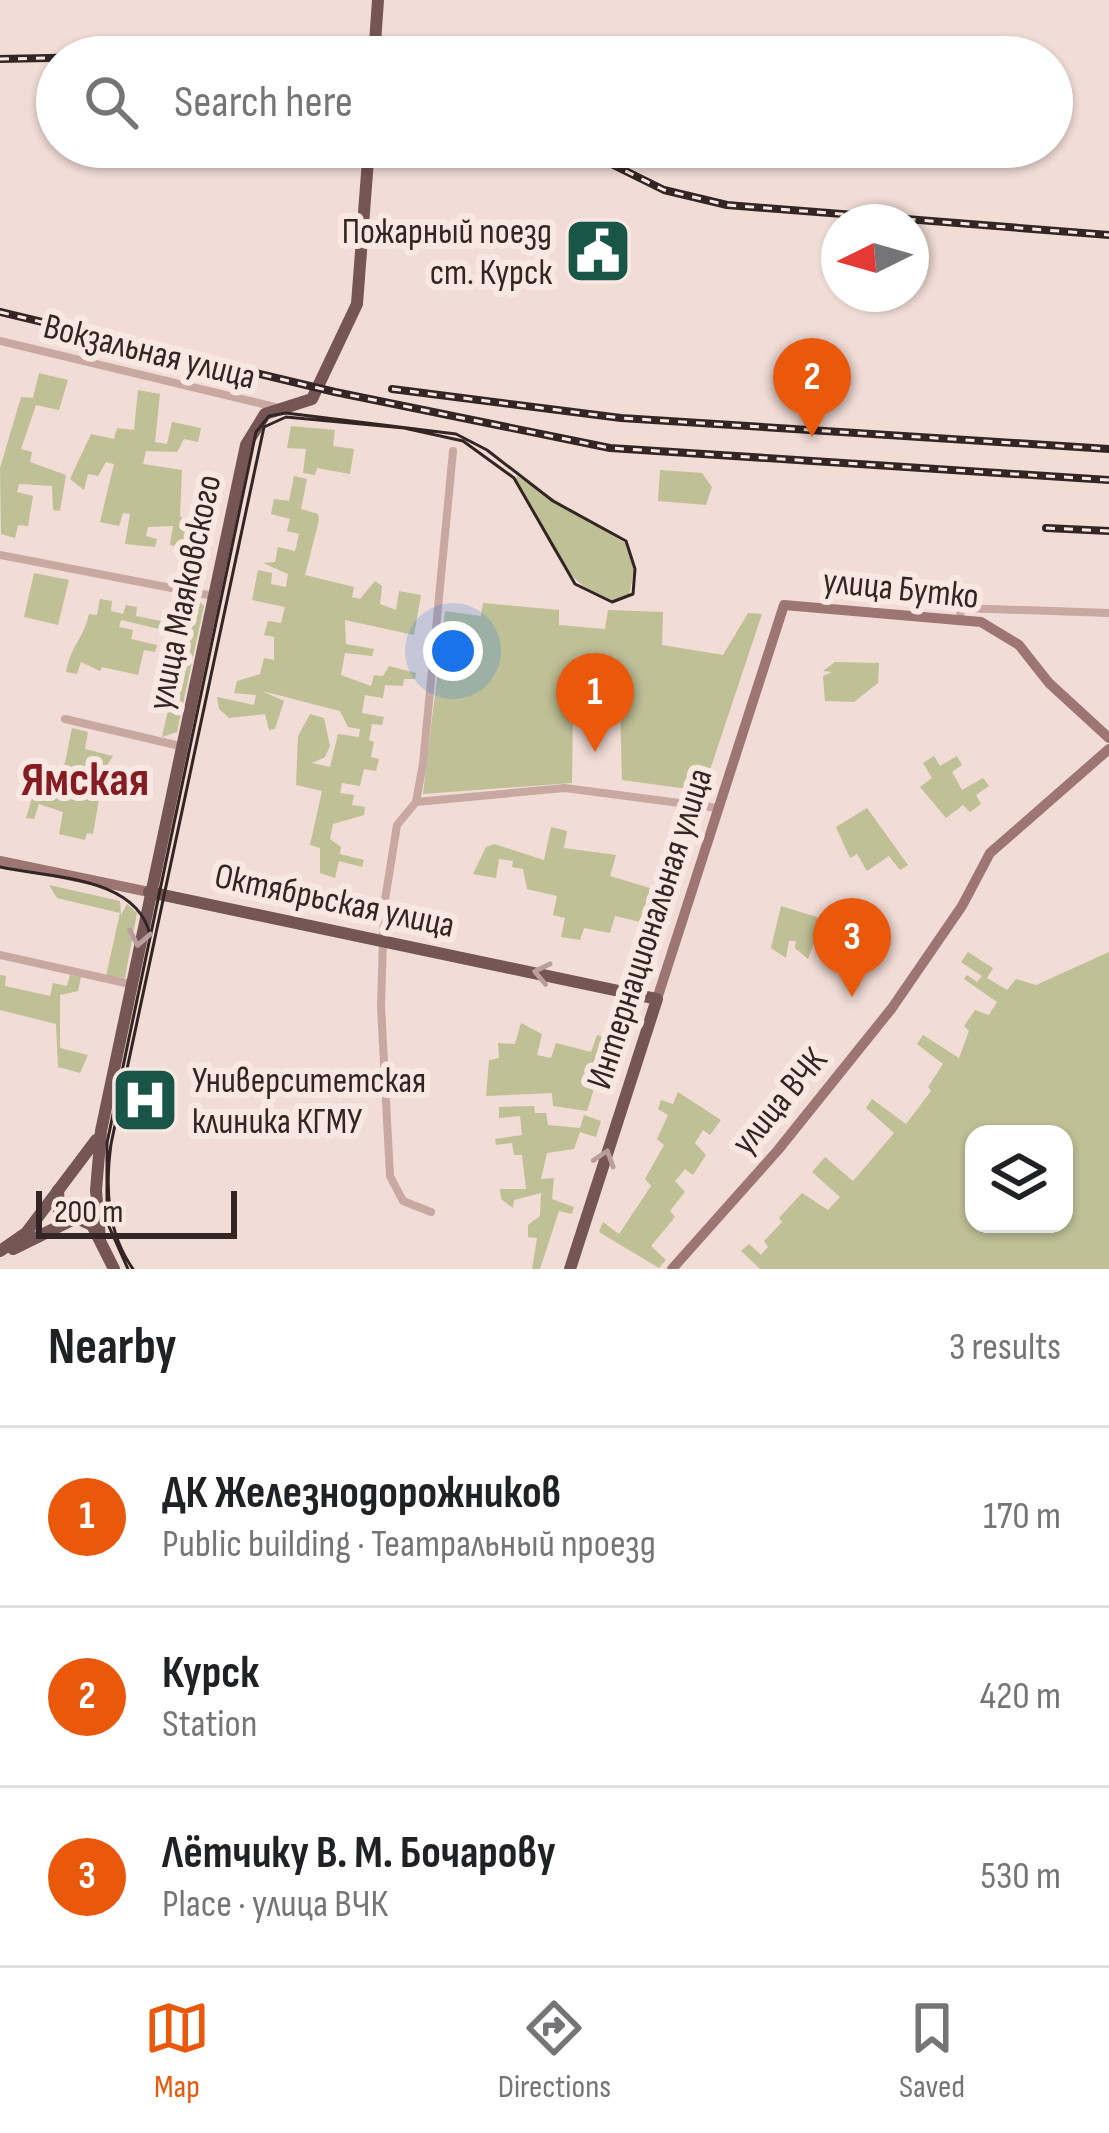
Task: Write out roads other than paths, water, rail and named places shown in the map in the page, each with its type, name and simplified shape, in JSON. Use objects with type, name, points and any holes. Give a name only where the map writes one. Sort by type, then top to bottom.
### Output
[{"type":"main road","points":[[369,0],[376,27]]},
{"type":"main road","points":[[375,36],[378,0]]},
{"type":"main road","points":[[260,419],[272,410],[311,399],[357,304],[367,168]]},
{"type":"main road","name":"улица Маяковского","points":[[100,1239],[96,1190],[100,1131],[246,444],[260,419]]},
{"type":"main road","name":"улица Бутко","points":[[784,605],[960,618],[991,627],[1019,645],[1049,683],[1109,738]]},
{"type":"main road","name":"Интернациональная улица","points":[[569,1269],[784,605]]},
{"type":"main road","name":"улица ВЧК","points":[[672,1269],[778,1150],[892,1008],[962,906],[989,853],[1109,749]]},
{"type":"main road","name":"Октябрьская улица","points":[[0,861],[657,999]]},
{"type":"main road","points":[[0,1251],[20,1239],[100,1131]]},
{"type":"main road","points":[[58,1189],[59,1210],[92,1225],[113,1269]]},
{"type":"main road","points":[[0,1251],[24,1246],[53,1225],[74,1219]]},
{"type":"street","name":"Вокзальная улица","points":[[0,341],[245,402],[289,407]]},
{"type":"street","points":[[245,402],[260,419]]},
{"type":"street","points":[[431,1211],[403,1201],[390,1176],[381,1006],[384,906],[397,826],[416,802],[453,451]]},
{"type":"street","points":[[0,555],[212,596]]},
{"type":"street","points":[[960,618],[961,608],[1109,613]]},
{"type":"street","points":[[65,719],[180,746]]},
{"type":"street","points":[[416,802],[565,788],[718,808]]},
{"type":"street","points":[[0,955],[130,983]]},
{"type":"waterway","points":[[206,546],[217,510]]},
{"type":"tram line","points":[[128,1269],[107,1222],[107,1143],[256,432],[269,416],[286,413],[456,434],[487,450],[553,501],[626,541],[635,569],[633,594],[612,602],[575,584],[514,478],[463,441],[404,428],[286,417],[264,427],[111,1144],[110,1209],[118,1240],[133,1269]]},
{"type":"tram line","points":[[0,867],[110,890],[142,916],[150,935]]},
{"type":"railway","points":[[0,59],[36,58]]},
{"type":"railway","points":[[619,168],[664,190],[727,205],[1109,235]]},
{"type":"railway","points":[[0,312],[335,392],[610,448],[1109,480]]},
{"type":"railway","points":[[392,389],[621,418],[1109,449]]},
{"type":"railway","points":[[1046,528],[1109,531]]},
{"type":"place","name":"Пожарный поезд ст. Курск","points":[[598,251]]},
{"type":"place","name":"Курск","points":[[812,437]]},
{"type":"place","name":"ДК Железнодорожников","points":[[595,752]]},
{"type":"place","name":"Лётчику В. М. Бочарову","points":[[852,997]]},
{"type":"place","name":"Университетская клиника КГМУ","points":[[145,1100]]},
{"type":"district","name":"Ямская","points":[[85,778]]}]
